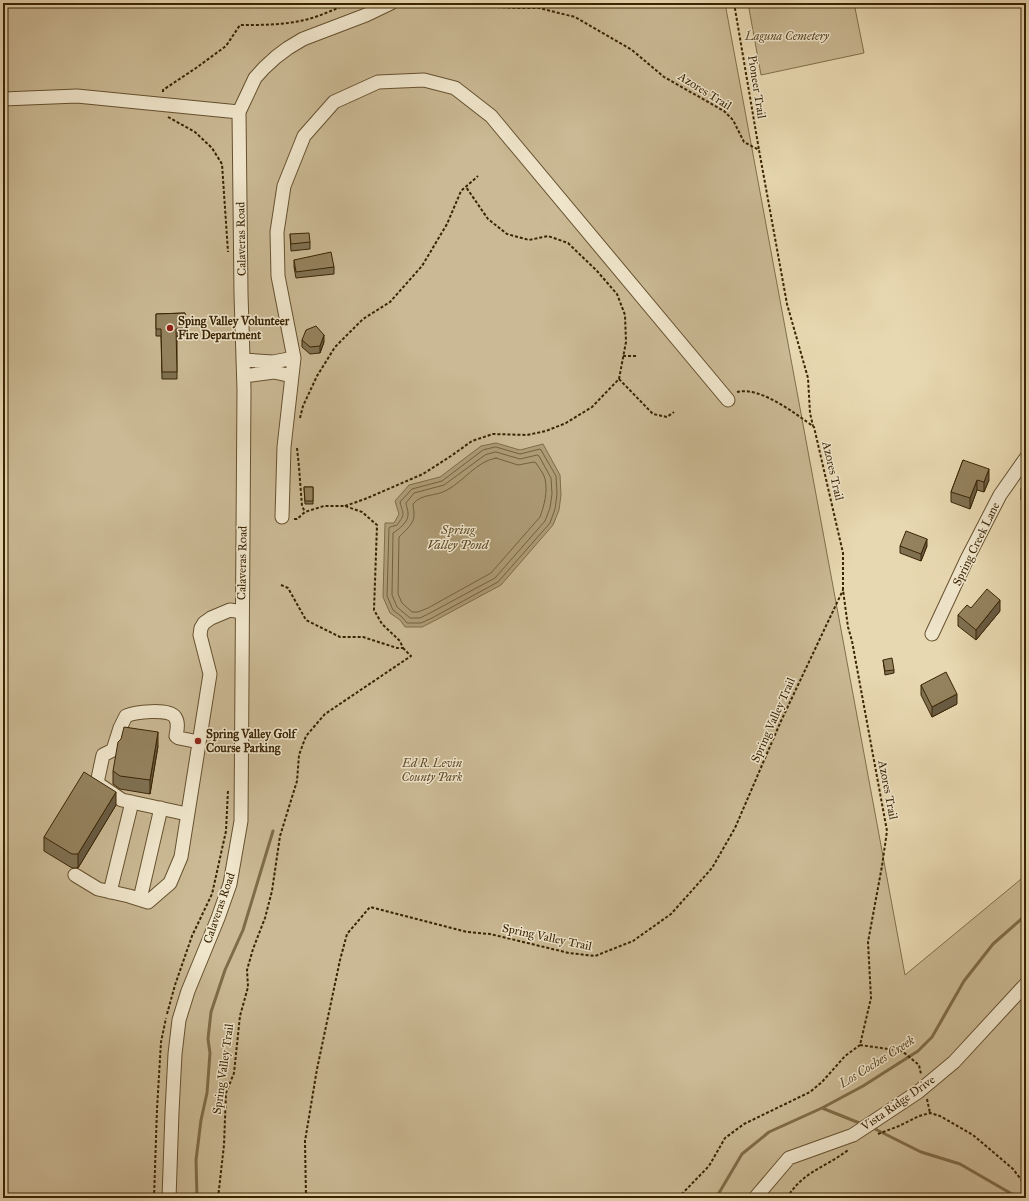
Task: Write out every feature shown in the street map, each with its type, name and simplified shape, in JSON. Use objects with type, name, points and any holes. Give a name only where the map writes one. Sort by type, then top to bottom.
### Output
[{"type":"street","name":"Calaveras Road","points":[[169,1198],[172,1112],[178,1020],[230,884],[241,821],[244,360],[241,294],[239,112],[255,78],[276,56],[303,39],[366,15],[391,3]]},
{"type":"street","points":[[286,518],[284,447],[294,358],[278,276],[277,232],[284,186],[304,136],[334,102],[378,82],[424,80],[455,88],[491,116],[728,400]]},
{"type":"street","points":[[3,99],[77,96],[239,112]]},
{"type":"street","points":[[244,360],[273,362],[294,358]]},
{"type":"street","points":[[244,376],[274,372],[292,376]]},
{"type":"street","name":"Spring Creek Lane","points":[[932,634],[1000,496],[1026,458]]},
{"type":"street","points":[[75,875],[98,889],[148,902],[170,883],[180,857],[210,674],[200,635],[201,628],[204,623],[211,618],[230,610],[242,612]]},
{"type":"street","points":[[187,814],[122,800],[97,783],[103,755],[113,750],[120,728],[126,716],[141,712],[160,712],[170,714],[175,717],[177,725],[176,736],[199,742]]},
{"type":"street","points":[[110,892],[132,802]]},
{"type":"street","points":[[140,899],[160,808]]},
{"type":"street","name":"Vista Ridge Drive","points":[[755,1198],[789,1158],[853,1135],[918,1092],[954,1062],[1026,984]]},
{"type":"path","points":[[162,104],[163,90],[226,46],[240,24],[271,25],[304,20],[330,12],[350,3]]},
{"type":"path","name":"Azores Trail","points":[[483,3],[495,7],[538,8],[575,17],[632,50],[664,77],[724,111],[733,120],[744,142],[759,150],[787,304],[808,378],[810,413],[842,553],[843,590],[848,627],[852,640],[887,831],[868,942],[871,998],[860,1045]]},
{"type":"path","name":"Pioneer Trail","points":[[734,3],[759,150]]},
{"type":"path","points":[[300,419],[302,406],[317,376],[335,347],[363,319],[390,302],[422,266],[446,224],[461,191],[478,176]]},
{"type":"path","points":[[286,518],[297,519],[305,512],[324,506],[345,506],[365,499],[423,474],[472,441],[493,434],[527,435],[546,431],[566,423],[592,408],[619,379],[626,342],[625,315],[617,294],[597,271],[568,243],[548,236],[528,240],[507,234],[488,219],[466,186]]},
{"type":"path","points":[[623,356],[638,356]]},
{"type":"path","points":[[619,379],[652,414],[667,417],[674,412]]},
{"type":"path","name":"Azores Trail","points":[[728,400],[737,392],[745,391],[755,393],[786,407],[814,427]]},
{"type":"path","points":[[296,446],[302,506],[305,512]]},
{"type":"path","points":[[281,585],[288,588],[306,620],[340,637],[363,637],[398,648],[403,648],[400,641],[382,624],[374,610],[377,525],[362,512],[345,506]]},
{"type":"path","name":"Spring Valley Trail","points":[[306,1198],[304,1142],[318,1061],[340,960],[347,934],[370,907],[467,932],[490,934],[569,953],[596,956],[633,941],[670,914],[712,868],[735,828],[781,721],[843,590]]},
{"type":"path","name":"Spring Valley Trail","points":[[218,1198],[224,1145],[226,1093],[234,1073],[240,1016],[248,987],[248,970],[253,949],[272,891],[280,836],[297,781],[299,755],[306,736],[325,714],[411,656],[403,648]]},
{"type":"path","points":[[678,1198],[708,1166],[725,1138],[744,1124],[810,1092],[822,1082],[845,1056],[860,1045],[902,1051],[919,1065],[930,1113]]},
{"type":"path","points":[[872,1136],[899,1126],[919,1116],[930,1113],[940,1116],[973,1135],[1012,1169],[1026,1186]]},
{"type":"path","points":[[787,1198],[798,1183],[809,1173],[839,1157],[848,1149]]},
{"type":"green space","name":"Ed R. Levin County Park","points":[[3,3],[725,3],[905,975],[1026,875],[1026,1198],[3,1198]]},
{"type":"green space","name":"Laguna Cemetery","points":[[748,3],[854,3],[864,53],[761,75]]},
{"type":"water","name":"Spring Valley Pond","points":[[496,443],[520,450],[543,444],[560,475],[561,495],[559,510],[553,525],[501,585],[422,627],[405,627],[400,620],[390,613],[383,597],[385,523],[394,523],[399,514],[395,501],[409,485],[440,477],[481,446]]},
{"type":"building","points":[[309,233],[310,242],[291,244],[290,234]]},
{"type":"building","points":[[331,252],[334,267],[296,272],[294,260]]},
{"type":"building","points":[[185,313],[185,329],[176,329],[177,372],[162,372],[161,329],[156,329],[156,314]]},
{"type":"building","points":[[316,326],[324,335],[320,346],[310,347],[302,340],[306,330]]},
{"type":"building","points":[[963,460],[989,469],[984,482],[977,480],[970,498],[951,492]]},
{"type":"building","points":[[1026,484],[1026,494],[1021,488]]},
{"type":"building","points":[[304,487],[313,487],[313,501],[305,501]]},
{"type":"building","points":[[906,531],[927,539],[921,554],[900,546]]},
{"type":"building","points":[[987,589],[1000,600],[976,630],[958,615],[967,605],[971,608]]},
{"type":"building","points":[[892,658],[894,670],[885,671],[883,660]]},
{"type":"building","points":[[946,672],[957,694],[932,707],[921,685]]},
{"type":"building","points":[[124,727],[158,732],[150,780],[120,776],[113,771],[118,742],[121,739]]},
{"type":"building","points":[[84,772],[116,792],[78,854],[72,854],[44,837]]},
{"type":"waterway","points":[[197,1198],[196,1160],[201,1120],[207,1093],[210,1053],[208,1039],[211,1012],[225,970],[243,930],[273,831]]},
{"type":"waterway","name":"Los Coches Creek","points":[[716,1198],[742,1154],[769,1132],[822,1108],[863,1086],[918,1051],[932,1037],[964,981],[993,944],[1026,915]]},
{"type":"waterway","points":[[822,1108],[862,1124]]},
{"type":"waterway","points":[[871,1127],[921,1152],[960,1164],[1019,1198]]},
{"type":"place","name":"Sping Valley Volunteer Fire Department","points":[[170,328]]},
{"type":"place","name":"Spring Valley Golf Course Parking","points":[[198,741]]}]
